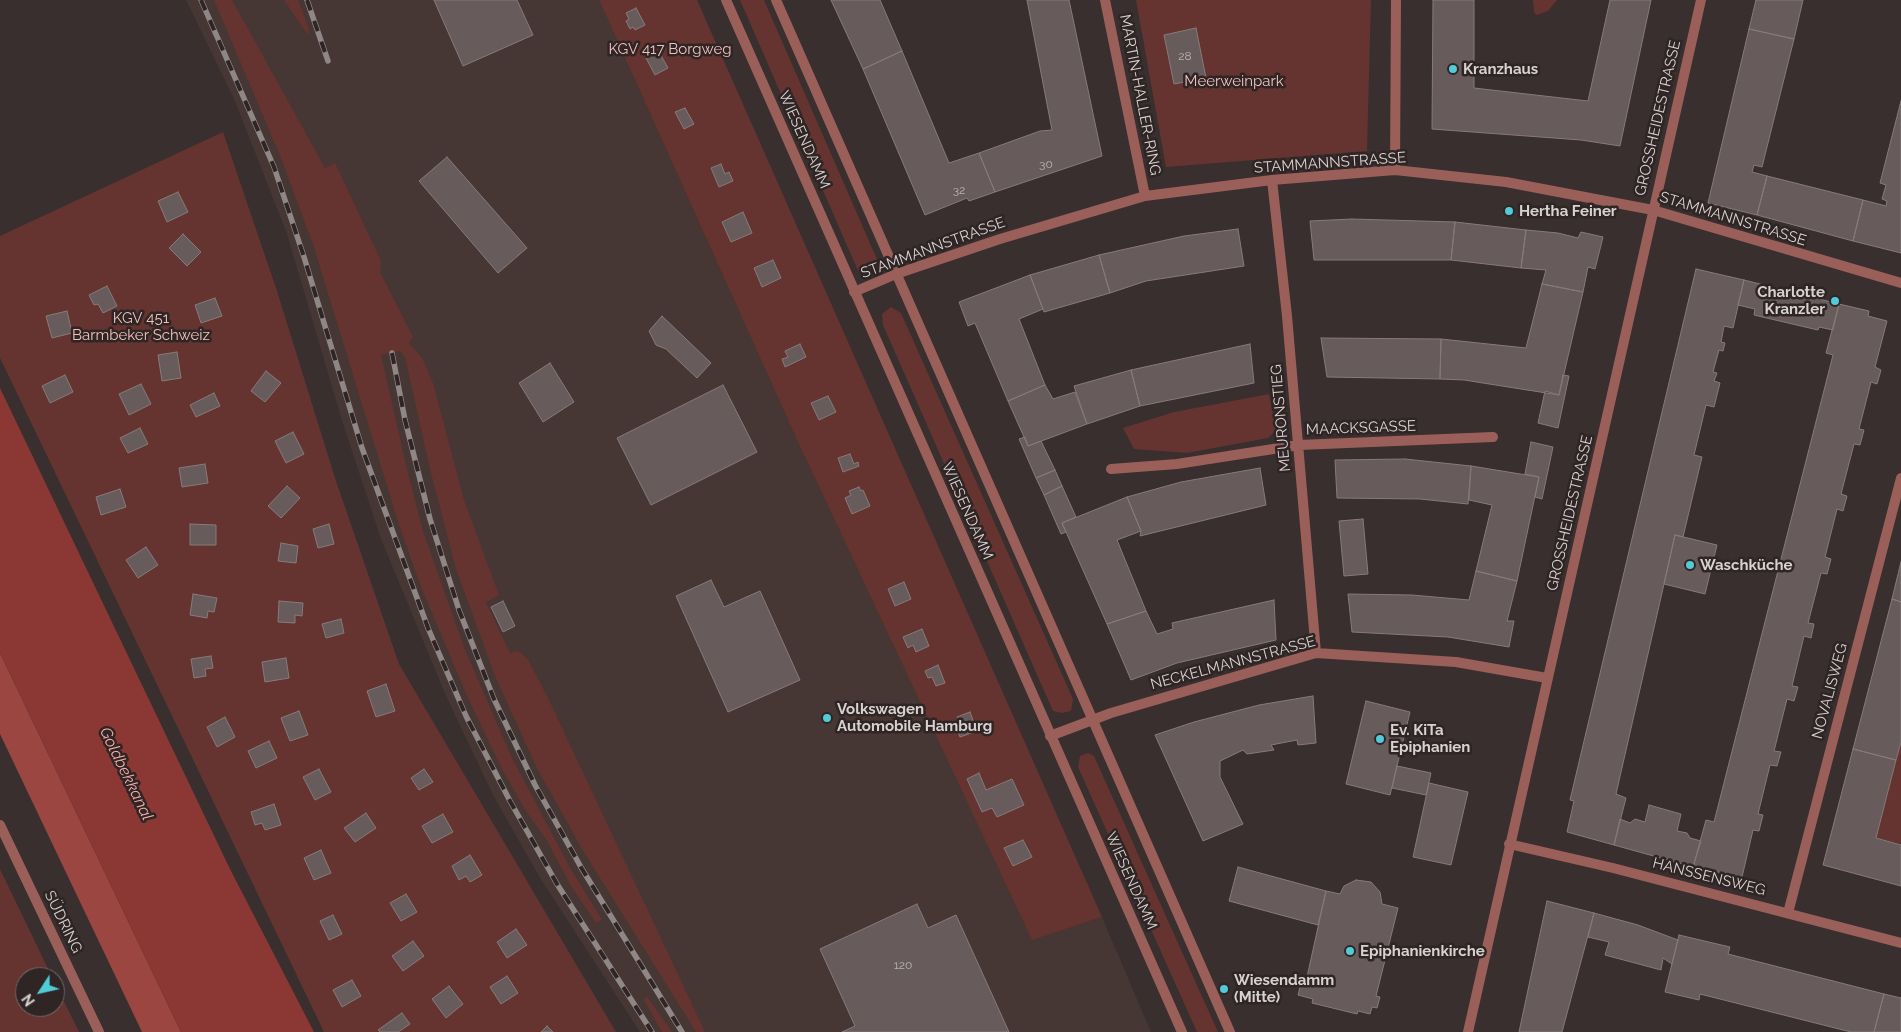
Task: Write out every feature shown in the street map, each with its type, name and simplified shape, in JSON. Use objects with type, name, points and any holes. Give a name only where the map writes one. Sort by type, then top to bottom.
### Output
[{"type":"street","name":"WIESENDAMM","points":[[726,0],[1182,1032]]},
{"type":"street","name":"WIESENDAMM","points":[[776,0],[1230,1032]]},
{"type":"street","name":"MARTIN-HALLER-RING","points":[[1106,0],[1145,196]]},
{"type":"street","points":[[1395,170],[1396,0]]},
{"type":"street","name":"GROSSHEIDESTRASSE","points":[[1468,1032],[1701,0]]},
{"type":"street","name":"STAMMANNSTRASSE","points":[[854,292],[896,274],[1000,239],[1145,196],[1272,180],[1395,170],[1506,182],[1653,210],[1901,283]]},
{"type":"street","name":"MEURONSTIEG","points":[[1272,180],[1316,653]]},
{"type":"street","name":"MAACKSGASSE","points":[[1111,469],[1176,464],[1298,445],[1493,437]]},
{"type":"street","name":"NOVALISWEG","points":[[1788,913],[1901,478]]},
{"type":"street","name":"NECKELMANNSTRASSE","points":[[1050,736],[1111,713],[1316,653],[1456,662],[1548,678]]},
{"type":"street","name":"SÜDRING","points":[[0,825],[99,1032]]},
{"type":"street","name":"HANSSENSWEG","points":[[1509,844],[1901,943]]},
{"type":"shaded area","points":[[186,0],[599,0],[797,440],[1032,939],[1102,917],[1151,1032],[640,1032],[540,878],[493,795],[446,696],[381,539],[343,424],[287,234],[234,99]]},
{"type":"shaded area","points":[[0,653],[181,1032],[142,1032],[0,734]]},
{"type":"green space","points":[[214,0],[232,0],[325,168],[335,163],[381,261],[380,272],[413,337],[409,343],[422,358],[433,383],[464,500],[499,595],[486,602],[510,653],[518,651],[527,658],[547,696],[705,1032],[696,1032],[582,849],[536,766],[495,676],[456,569],[430,469],[405,357],[400,351],[381,355],[423,531],[465,650],[512,758],[570,868],[602,920],[596,923],[571,886],[546,839],[526,811],[502,769],[468,698],[421,587],[399,525],[313,244],[281,158]]},
{"type":"green space","points":[[284,0],[298,0],[309,29],[308,35]]},
{"type":"green space","name":"KGV 417 Borgweg","points":[[599,0],[697,0],[1102,917],[1032,940],[797,440]]},
{"type":"green space","points":[[740,0],[764,0],[879,264],[874,274],[859,273]]},
{"type":"green space","name":"Meerweinpark","points":[[1136,0],[1371,0],[1367,151],[1166,167]]},
{"type":"green space","points":[[1533,0],[1557,0],[1548,11],[1537,15],[1534,12]]},
{"type":"green space","name":"KGV 451 Barmbeker Schweiz","points":[[223,132],[277,291],[335,478],[399,664],[616,1032],[324,1032],[0,358],[0,236]]},
{"type":"green space","points":[[891,307],[901,313],[1073,699],[1071,711],[1062,713],[1053,711],[883,325],[882,314]]},
{"type":"green space","points":[[1269,394],[1276,430],[1268,438],[1187,453],[1134,449],[1123,428],[1174,412]]},
{"type":"green space","points":[[1901,742],[1901,844],[1876,838]]},
{"type":"green space","points":[[1088,753],[1094,756],[1218,1032],[1197,1032],[1078,767],[1080,756]]},
{"type":"green space","points":[[0,869],[47,967],[15,967],[15,1017],[65,1017],[65,1003],[79,1032],[0,1032]]},
{"type":"green space","points":[[646,997],[672,1032],[662,1032],[644,1000]]},
{"type":"water","name":"Goldbekkanal","points":[[0,388],[230,869],[314,1032],[181,1032],[0,653]]},
{"type":"building","points":[[434,0],[517,0],[533,35],[463,66]]},
{"type":"building","points":[[831,0],[880,0],[902,51],[863,69]]},
{"type":"building","points":[[1027,0],[1069,0],[1102,156],[995,192],[979,153],[1040,131],[1052,130]]},
{"type":"building","name":"Kranzhaus","points":[[1433,0],[1474,0],[1474,88],[1588,101],[1610,0],[1651,0],[1620,146],[1581,140],[1432,129]]},
{"type":"building","points":[[1756,0],[1803,0],[1794,39],[1749,29]]},
{"type":"building","points":[[636,8],[645,25],[635,30],[633,27],[630,29],[626,21],[629,19],[626,13]]},
{"type":"building","points":[[1196,28],[1206,78],[1174,84],[1164,35]]},
{"type":"building","points":[[1749,29],[1794,39],[1762,167],[1754,165],[1752,172],[1767,176],[1757,215],[1708,203]]},
{"type":"building","points":[[902,51],[949,163],[979,153],[995,192],[969,201],[967,198],[925,215],[863,69]]},
{"type":"building","points":[[659,52],[668,68],[655,75],[646,58]]},
{"type":"building","points":[[1901,101],[1901,253],[1853,241],[1863,200],[1886,206],[1887,201],[1882,199],[1886,185],[1880,183]]},
{"type":"building","points":[[685,108],[694,124],[684,129],[675,112]]},
{"type":"building","points":[[447,157],[527,248],[498,273],[419,181]]},
{"type":"building","points":[[721,164],[725,174],[729,172],[733,181],[719,187],[711,168]]},
{"type":"building","points":[[1767,176],[1863,200],[1853,241],[1757,215]]},
{"type":"building","points":[[178,192],[188,212],[167,222],[158,201]]},
{"type":"building","points":[[743,212],[752,233],[731,242],[722,222]]},
{"type":"building","points":[[1352,219],[1455,222],[1451,260],[1314,260],[1310,221]]},
{"type":"building","points":[[1455,222],[1526,230],[1521,268],[1451,260]]},
{"type":"building","points":[[1238,229],[1244,266],[1146,281],[1110,293],[1099,255],[1184,236]]},
{"type":"building","points":[[1526,230],[1558,233],[1578,238],[1581,232],[1603,237],[1595,269],[1588,267],[1583,292],[1542,284],[1546,270],[1521,268]]},
{"type":"building","points":[[183,234],[201,252],[187,266],[169,248]]},
{"type":"building","points":[[1099,255],[1110,293],[1044,312],[1030,275]]},
{"type":"building","points":[[773,260],[781,278],[762,287],[754,268]]},
{"type":"building","points":[[1696,269],[1744,280],[1733,328],[1724,326],[1721,342],[1725,343],[1723,351],[1719,350],[1713,372],[1717,373],[1714,381],[1720,383],[1714,407],[1706,405],[1694,455],[1702,457],[1683,537],[1675,535],[1616,794],[1626,798],[1614,845],[1567,832],[1574,801],[1570,800]]},
{"type":"building","points":[[1030,275],[1043,309],[1019,319],[1045,385],[1008,401],[975,323],[968,326],[959,302]]},
{"type":"building","points":[[1744,280],[1839,304],[1833,330],[1819,327],[1818,330],[1754,315],[1755,309],[1738,305]]},
{"type":"building","points":[[1542,284],[1583,292],[1559,395],[1464,380],[1440,379],[1441,339],[1526,348]]},
{"type":"building","points":[[107,286],[117,306],[103,313],[98,304],[94,305],[89,295]]},
{"type":"building","points":[[215,298],[222,316],[201,323],[195,305]]},
{"type":"building","points":[[1839,304],[1869,311],[1868,316],[1887,321],[1875,367],[1881,370],[1877,384],[1871,382],[1859,429],[1864,430],[1860,445],[1854,444],[1841,494],[1847,496],[1843,511],[1837,509],[1825,557],[1831,559],[1827,574],[1821,573],[1808,623],[1814,624],[1811,638],[1804,636],[1792,686],[1798,687],[1794,701],[1787,699],[1774,751],[1781,752],[1777,766],[1770,765],[1758,814],[1763,815],[1759,831],[1753,830],[1742,877],[1693,867],[1706,820],[1714,822],[1833,355],[1826,353]]},
{"type":"building","points":[[67,311],[72,333],[52,338],[46,316]]},
{"type":"building","points":[[662,316],[711,363],[697,378],[666,349],[656,345],[649,331]]},
{"type":"building","points":[[1321,338],[1441,339],[1440,379],[1327,377]]},
{"type":"building","points":[[800,344],[806,357],[785,367],[782,359],[788,357],[785,351]]},
{"type":"building","points":[[1250,344],[1254,383],[1140,406],[1131,370]]},
{"type":"building","points":[[177,352],[181,378],[162,381],[158,355]]},
{"type":"building","points":[[550,363],[574,402],[543,422],[519,383]]},
{"type":"building","points":[[1131,370],[1140,406],[1087,424],[1074,386]]},
{"type":"building","points":[[266,371],[281,383],[265,402],[251,391]]},
{"type":"building","points":[[65,375],[73,392],[50,403],[42,386]]},
{"type":"building","points":[[1563,375],[1569,376],[1558,428],[1538,423],[1545,391],[1559,395]]},
{"type":"building","points":[[141,384],[151,404],[129,415],[119,394]]},
{"type":"building","points":[[723,385],[757,452],[651,505],[617,438]]},
{"type":"building","points":[[1045,385],[1053,399],[1075,392],[1087,424],[1028,446],[1008,401]]},
{"type":"building","points":[[214,393],[220,406],[196,417],[190,405]]},
{"type":"building","points":[[828,396],[836,412],[819,420],[811,403]]},
{"type":"building","points":[[140,428],[148,444],[128,453],[120,438]]},
{"type":"building","points":[[293,432],[304,454],[286,463],[275,441]]},
{"type":"building","points":[[1025,437],[1028,446],[1041,441],[1055,470],[1036,478],[1019,439]]},
{"type":"building","points":[[1531,442],[1553,447],[1542,499],[1535,497],[1539,477],[1525,474]]},
{"type":"building","points":[[850,454],[854,464],[858,462],[859,466],[843,472],[838,458]]},
{"type":"building","points":[[1405,459],[1471,466],[1468,504],[1420,499],[1337,498],[1335,460]]},
{"type":"building","points":[[205,464],[208,483],[182,487],[179,468]]},
{"type":"building","points":[[1471,466],[1539,477],[1517,581],[1476,571],[1492,505],[1469,500]]},
{"type":"building","points":[[1260,468],[1266,505],[1140,536],[1141,531],[1127,497],[1181,482]]},
{"type":"building","points":[[1055,470],[1062,486],[1044,495],[1036,478]]},
{"type":"building","points":[[287,486],[300,498],[281,518],[268,506]]},
{"type":"building","points":[[1062,486],[1076,517],[1062,523],[1066,532],[1061,534],[1044,495]]},
{"type":"building","points":[[859,487],[861,491],[863,490],[870,506],[852,514],[845,498],[851,495],[849,491]]},
{"type":"building","points":[[120,489],[126,507],[101,515],[96,497]]},
{"type":"building","points":[[1127,497],[1141,531],[1117,540],[1146,611],[1107,624],[1062,523]]},
{"type":"building","points":[[1363,519],[1368,574],[1344,576],[1339,521]]},
{"type":"building","points":[[190,524],[216,525],[216,545],[190,545]]},
{"type":"building","points":[[329,524],[334,544],[318,548],[313,529]]},
{"type":"building","name":"Waschküche","points":[[1675,535],[1717,545],[1705,594],[1664,584]]},
{"type":"building","points":[[281,543],[298,546],[296,563],[278,561]]},
{"type":"building","points":[[146,547],[158,565],[138,578],[126,560]]},
{"type":"building","points":[[1901,562],[1901,602],[1892,599]]},
{"type":"building","points":[[1476,571],[1517,581],[1507,621],[1514,621],[1509,647],[1448,637],[1352,632],[1348,594],[1412,595],[1469,600]]},
{"type":"building","points":[[711,580],[724,607],[760,591],[800,680],[728,712],[676,596]]},
{"type":"building","points":[[904,582],[911,599],[895,606],[888,589]]},
{"type":"building","points":[[193,594],[217,598],[214,612],[208,611],[207,618],[190,615]]},
{"type":"building","points":[[1892,599],[1901,602],[1901,742],[1896,760],[1853,749]]},
{"type":"building","points":[[1274,600],[1276,640],[1177,663],[1131,680],[1107,624],[1146,611],[1157,634],[1173,629],[1172,623]]},
{"type":"building","points":[[279,601],[303,603],[302,616],[295,615],[295,623],[278,622]]},
{"type":"building","points":[[503,601],[515,626],[503,632],[491,607]]},
{"type":"building","points":[[341,619],[344,633],[326,638],[322,624]]},
{"type":"building","points":[[922,629],[929,646],[916,652],[913,645],[908,648],[903,637]]},
{"type":"building","points":[[211,656],[213,668],[205,669],[206,676],[194,678],[191,659]]},
{"type":"building","points":[[286,658],[289,678],[265,682],[262,662]]},
{"type":"building","points":[[938,665],[945,683],[936,686],[932,677],[928,678],[925,671]]},
{"type":"building","points":[[386,684],[395,711],[376,717],[367,691]]},
{"type":"building","points":[[1313,696],[1316,743],[1298,745],[1297,740],[1271,745],[1274,750],[1247,754],[1243,750],[1220,761],[1220,777],[1243,824],[1203,841],[1155,735],[1194,722],[1259,705]]},
{"type":"building","name":"Ev. KiTa Epiphanien","points":[[1366,701],[1410,712],[1390,795],[1346,784]]},
{"type":"building","points":[[299,711],[308,735],[290,741],[281,718]]},
{"type":"building","points":[[970,712],[977,731],[960,737],[955,723],[959,722],[957,717]]},
{"type":"building","points":[[225,717],[235,737],[217,747],[207,727]]},
{"type":"building","points":[[269,741],[277,758],[256,768],[248,751]]},
{"type":"building","points":[[1853,749],[1896,760],[1876,838],[1901,845],[1901,886],[1823,865]]},
{"type":"building","points":[[1397,766],[1431,773],[1426,795],[1392,788]]},
{"type":"building","points":[[319,769],[331,792],[315,800],[303,777]]},
{"type":"building","points":[[424,769],[433,782],[419,790],[411,778]]},
{"type":"building","points":[[979,773],[986,790],[1012,779],[1024,805],[997,817],[992,808],[982,812],[967,779]]},
{"type":"building","points":[[1429,783],[1468,792],[1451,865],[1413,857]]},
{"type":"building","points":[[274,804],[281,825],[265,830],[262,823],[255,825],[251,812]]},
{"type":"building","points":[[1649,805],[1681,814],[1677,831],[1687,833],[1690,838],[1701,841],[1693,867],[1614,845],[1620,819],[1630,823],[1635,819],[1645,822]]},
{"type":"building","points":[[366,813],[376,828],[355,842],[344,828]]},
{"type":"building","points":[[443,814],[453,832],[432,843],[422,826]]},
{"type":"building","points":[[1023,840],[1032,857],[1013,866],[1004,848]]},
{"type":"building","points":[[321,850],[331,873],[314,880],[304,858]]},
{"type":"building","points":[[470,855],[482,875],[470,882],[466,876],[459,880],[452,866]]},
{"type":"building","points":[[1238,867],[1326,891],[1318,925],[1229,901]]},
{"type":"building","name":"Epiphanienkirche","points":[[1356,880],[1371,882],[1380,892],[1382,904],[1398,908],[1376,996],[1380,997],[1377,1008],[1372,1007],[1370,1014],[1358,1011],[1357,1014],[1312,1003],[1313,999],[1298,995],[1303,976],[1307,977],[1326,891],[1340,894],[1344,886]]},
{"type":"building","points":[[406,894],[417,912],[401,921],[390,903]]},
{"type":"building","points":[[1547,901],[1594,913],[1562,1032],[1519,1032]]},
{"type":"building","points":[[917,904],[928,928],[956,915],[1009,1032],[842,1032],[855,1026],[820,949]]},
{"type":"building","points":[[1594,913],[1638,925],[1678,940],[1672,964],[1663,958],[1661,970],[1605,955],[1609,942],[1588,937]]},
{"type":"building","points":[[333,915],[342,934],[329,940],[320,921]]},
{"type":"building","points":[[516,929],[527,945],[507,958],[497,942]]},
{"type":"building","points":[[1679,935],[1730,947],[1728,954],[1884,994],[1874,1032],[1851,1032],[1700,994],[1699,1000],[1665,992]]},
{"type":"building","points":[[413,941],[424,956],[403,971],[392,956]]},
{"type":"building","points":[[507,976],[518,993],[501,1004],[490,987]]},
{"type":"building","points":[[352,980],[361,996],[342,1007],[333,990]]},
{"type":"building","points":[[449,986],[463,1004],[446,1018],[432,999]]},
{"type":"building","points":[[1884,994],[1901,998],[1901,1032],[1874,1032]]},
{"type":"building","points":[[402,1013],[410,1024],[398,1032],[380,1032],[378,1030]]},
{"type":"building","points":[[547,1026],[553,1032],[541,1032]]},
{"type":"railway","points":[[201,0],[274,167],[304,257],[362,448],[428,628],[466,716],[510,801],[557,884],[652,1032]]},
{"type":"railway","points":[[307,0],[328,61]]},
{"type":"railway","points":[[392,353],[405,420],[430,519],[459,610],[494,699],[535,785],[582,869],[682,1032]]},
{"type":"place","name":"Kranzhaus","points":[[1453,69]]},
{"type":"place","name":"Hertha Feiner","points":[[1509,211]]},
{"type":"place","name":"Charlotte Kranzler","points":[[1835,301]]},
{"type":"place","name":"Waschküche","points":[[1690,565]]},
{"type":"place","name":"Volkswagen Automobile Hamburg","points":[[827,718]]},
{"type":"place","name":"Ev. KiTa Epiphanien","points":[[1380,739]]},
{"type":"place","name":"Epiphanienkirche","points":[[1350,951]]},
{"type":"place","name":"Wiesendamm (Mitte)","points":[[1224,989]]}]
